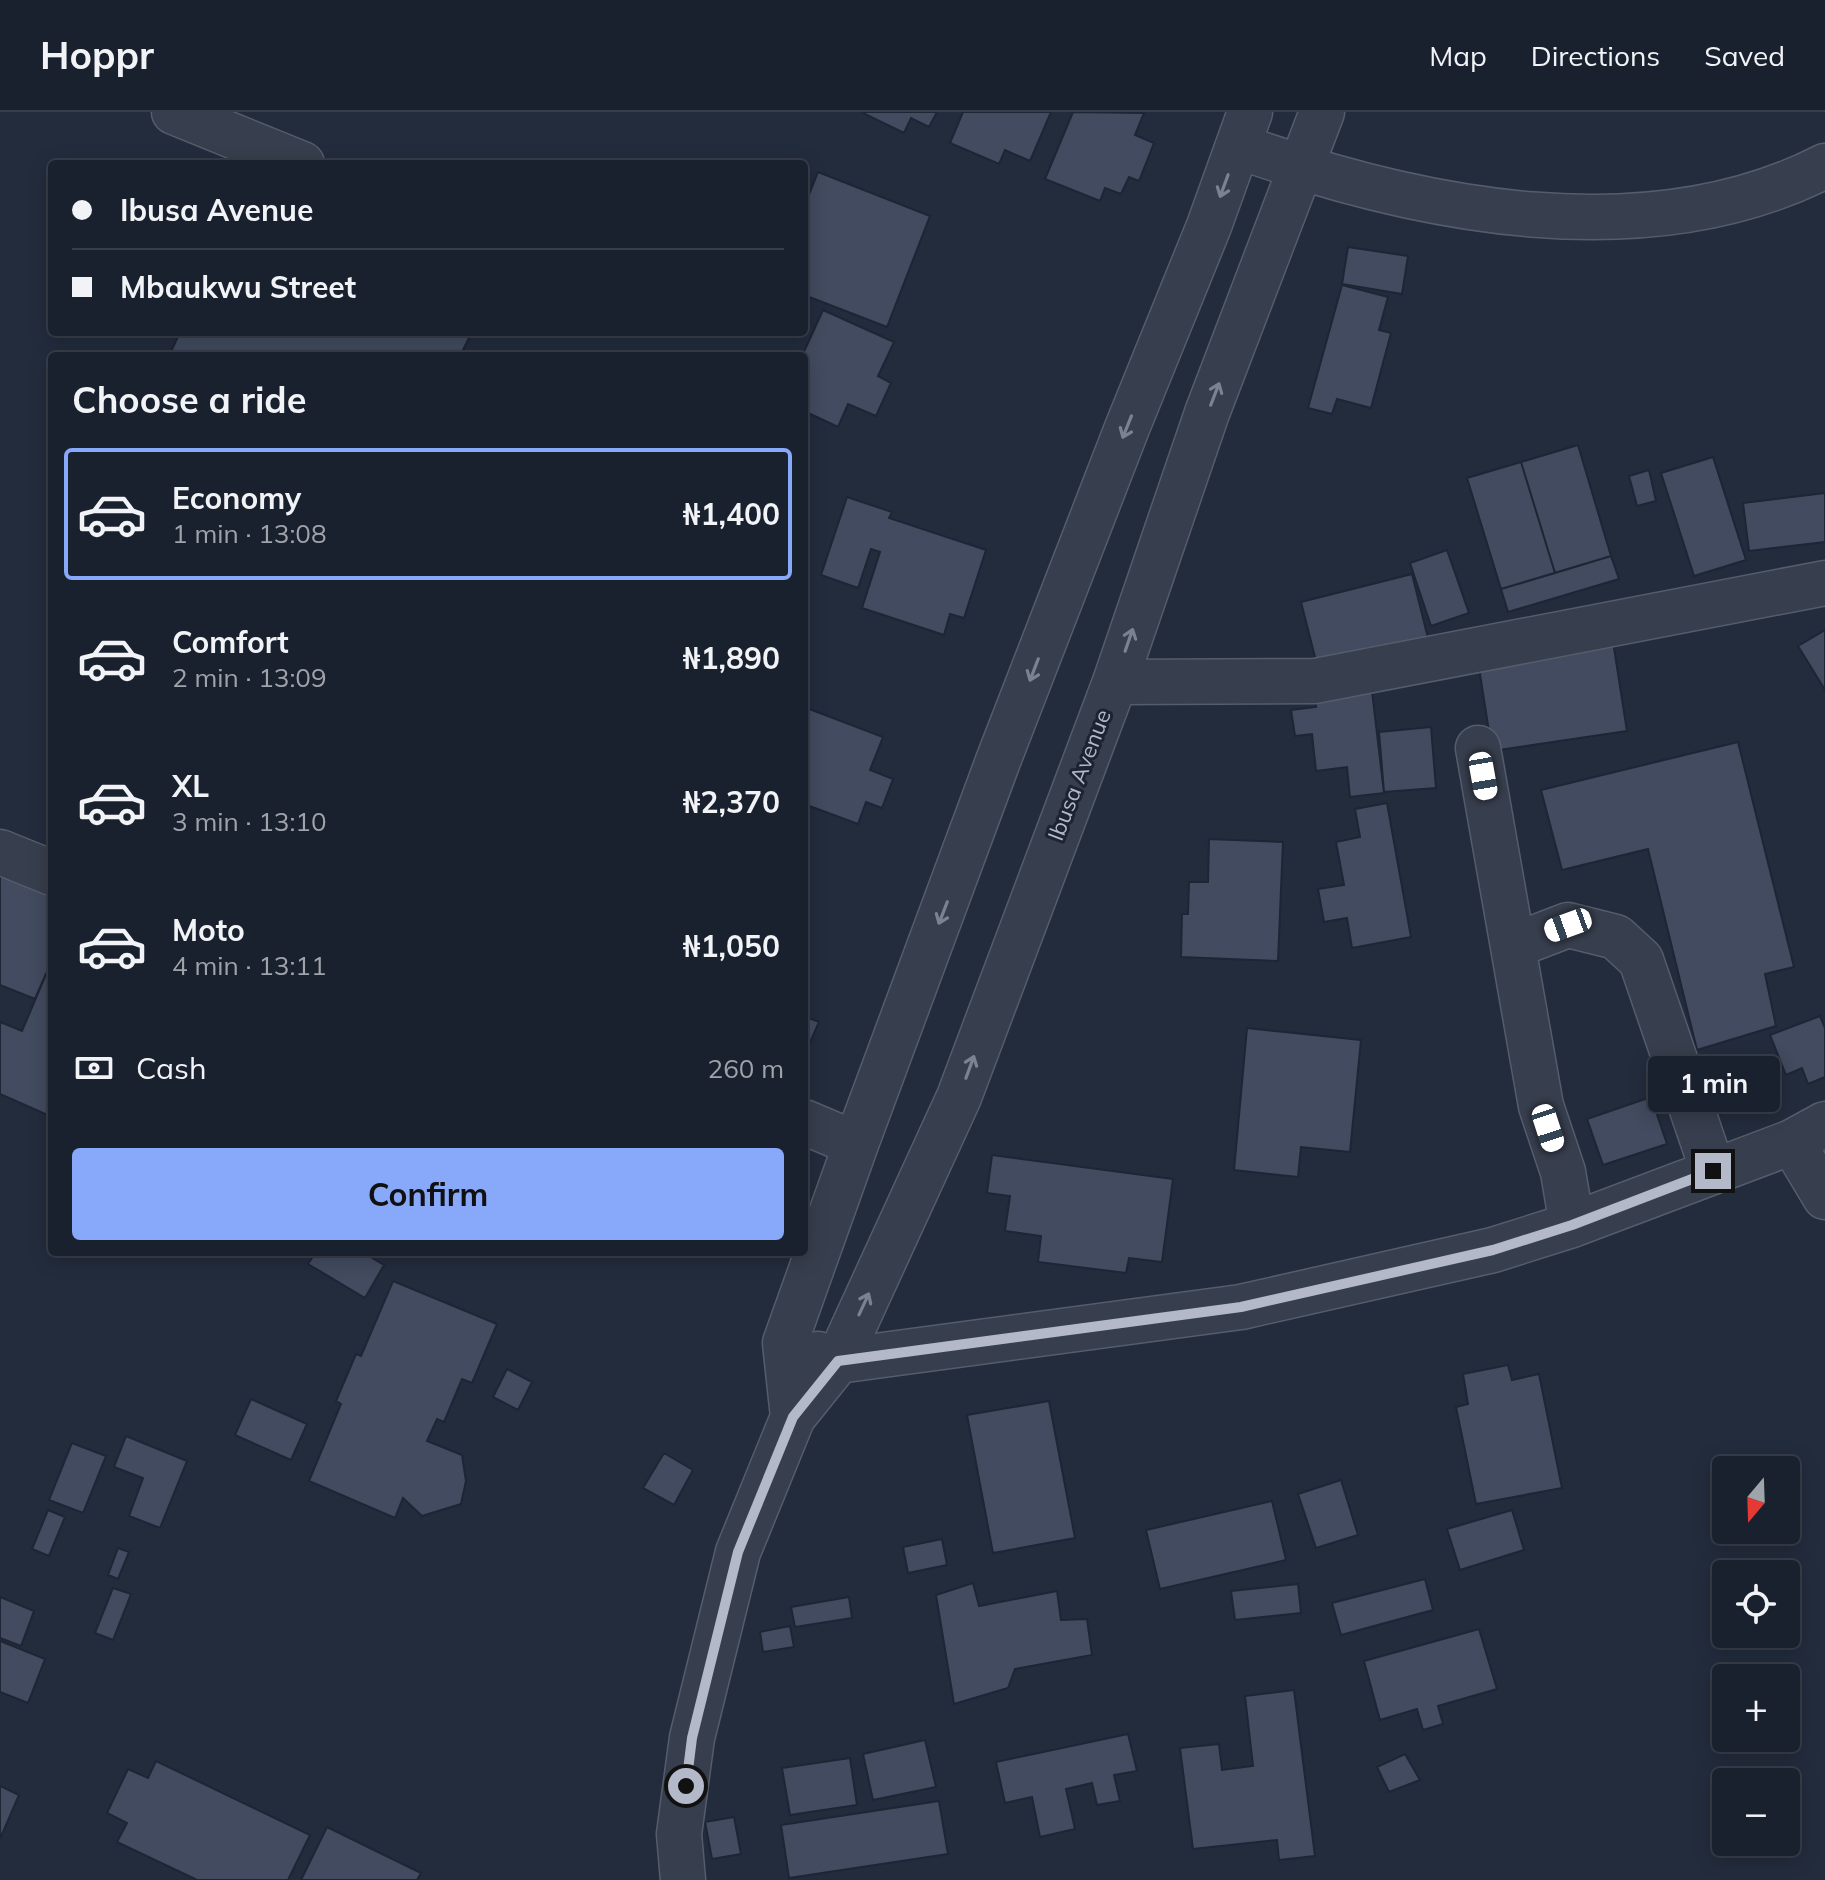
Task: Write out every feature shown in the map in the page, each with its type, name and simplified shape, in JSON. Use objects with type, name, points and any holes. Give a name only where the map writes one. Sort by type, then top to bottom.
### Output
[{"type":"street","points":[[174,112],[292,160]]},
{"type":"street","name":"Ibusa Avenue","points":[[683,1880],[679,1834],[692,1738],[738,1552],[793,1417],[838,1361],[959,1097],[1115,682],[1207,413],[1322,112]]},
{"type":"street","points":[[1244,129],[1301,169],[1416,197],[1521,215],[1595,217],[1672,212],[1746,198],[1825,166]]},
{"type":"street","name":"Ibusa Avenue","points":[[793,1417],[785,1343],[998,761],[1209,226],[1244,129]]},
{"type":"street","points":[[1115,682],[1315,681],[1825,583]]},
{"type":"street","points":[[1478,748],[1541,1106],[1563,1172],[1572,1225]]},
{"type":"street","points":[[0,852],[48,871]]},
{"type":"street","points":[[1513,946],[1568,925],[1616,937],[1641,960],[1713,1171]]},
{"type":"street","points":[[808,1124],[856,1144]]},
{"type":"street","points":[[785,1343],[838,1361],[1241,1307],[1493,1250],[1572,1225],[1808,1133],[1825,1197]]},
{"type":"building","points":[[861,112],[937,112],[929,127],[911,118],[904,133]]},
{"type":"building","points":[[963,112],[1051,112],[1030,161],[1005,150],[999,164],[950,143]]},
{"type":"building","points":[[1073,112],[1144,113],[1135,135],[1154,143],[1139,181],[1129,177],[1121,194],[1105,188],[1100,201],[1045,179]]},
{"type":"building","points":[[818,172],[930,216],[887,327],[808,297],[808,197]]},
{"type":"building","points":[[1348,247],[1408,256],[1402,294],[1342,284]]},
{"type":"building","points":[[1342,285],[1388,297],[1379,330],[1391,333],[1371,408],[1337,399],[1332,414],[1308,408]]},
{"type":"building","points":[[823,310],[894,342],[878,376],[891,383],[876,416],[848,404],[838,427],[808,413],[808,352],[804,352]]},
{"type":"building","points":[[178,336],[470,336],[462,352],[171,352]]},
{"type":"building","points":[[1578,445],[1611,556],[1555,573],[1521,462]]},
{"type":"building","points":[[1713,457],[1746,560],[1694,576],[1661,473]]},
{"type":"building","points":[[1521,462],[1555,573],[1501,589],[1467,478]]},
{"type":"building","points":[[1649,470],[1656,501],[1637,506],[1629,476]]},
{"type":"building","points":[[1825,493],[1825,542],[1749,551],[1743,503]]},
{"type":"building","points":[[847,497],[892,512],[889,518],[986,550],[964,618],[950,614],[944,635],[862,608],[880,552],[871,549],[858,588],[821,575]]},
{"type":"building","points":[[1447,550],[1469,613],[1431,626],[1410,563]]},
{"type":"building","points":[[1611,556],[1619,579],[1508,612],[1501,589]]},
{"type":"building","points":[[1412,574],[1428,638],[1317,665],[1301,602]]},
{"type":"building","points":[[1825,630],[1825,690],[1798,646]]},
{"type":"building","points":[[1612,635],[1627,731],[1492,751],[1477,655]]},
{"type":"building","points":[[1370,674],[1384,793],[1350,797],[1347,767],[1316,771],[1312,734],[1295,736],[1291,710],[1316,707],[1313,681]]},
{"type":"building","points":[[808,709],[883,737],[870,770],[893,779],[882,808],[866,802],[858,824],[808,805]]},
{"type":"building","points":[[1431,727],[1436,788],[1384,792],[1379,732]]},
{"type":"building","points":[[1738,742],[1794,967],[1765,974],[1776,1026],[1697,1050],[1648,849],[1562,870],[1541,790]]},
{"type":"building","points":[[1387,803],[1411,937],[1352,948],[1347,918],[1324,922],[1318,889],[1344,885],[1336,842],[1360,837],[1355,809]]},
{"type":"building","points":[[1209,839],[1283,842],[1278,961],[1181,957],[1182,914],[1188,914],[1189,882],[1208,882]]},
{"type":"building","points":[[0,870],[48,879],[48,969],[35,999],[0,985]]},
{"type":"building","points":[[48,969],[48,1115],[0,1094],[0,1022],[22,1031]]},
{"type":"building","points":[[1820,1016],[1825,1028],[1825,1077],[1808,1084],[1802,1068],[1786,1075],[1770,1035]]},
{"type":"building","points":[[808,1018],[819,1022],[808,1047]]},
{"type":"building","points":[[1247,1028],[1361,1040],[1350,1152],[1301,1147],[1298,1177],[1234,1170]]},
{"type":"building","points":[[1651,1097],[1667,1144],[1603,1165],[1587,1119]]},
{"type":"building","points":[[992,1155],[1173,1179],[1162,1262],[1129,1258],[1126,1273],[1038,1262],[1041,1236],[1005,1231],[1010,1196],[987,1193]]},
{"type":"building","points":[[313,1256],[369,1256],[384,1265],[365,1298],[308,1264]]},
{"type":"building","points":[[393,1281],[497,1324],[472,1383],[462,1379],[444,1422],[437,1419],[427,1441],[462,1455],[466,1481],[461,1504],[422,1516],[403,1498],[395,1518],[309,1481],[341,1404],[336,1401],[356,1354],[361,1356]]},
{"type":"building","points":[[1508,1365],[1512,1380],[1539,1374],[1562,1488],[1476,1504],[1456,1407],[1468,1404],[1463,1374]]},
{"type":"building","points":[[507,1369],[532,1382],[518,1410],[493,1397]]},
{"type":"building","points":[[251,1399],[307,1424],[291,1460],[235,1435]]},
{"type":"building","points":[[1049,1401],[1075,1538],[993,1553],[967,1415]]},
{"type":"building","points":[[126,1436],[187,1461],[160,1528],[129,1516],[143,1478],[114,1467]]},
{"type":"building","points":[[72,1443],[106,1456],[83,1513],[49,1500]]},
{"type":"building","points":[[664,1453],[693,1470],[674,1505],[643,1488]]},
{"type":"building","points":[[1341,1480],[1358,1535],[1316,1548],[1298,1494]]},
{"type":"building","points":[[1272,1501],[1286,1560],[1160,1589],[1146,1530]]},
{"type":"building","points":[[48,1510],[65,1517],[49,1556],[32,1549]]},
{"type":"building","points":[[1512,1510],[1524,1550],[1460,1570],[1447,1529]]},
{"type":"building","points":[[942,1539],[947,1565],[908,1573],[903,1547]]},
{"type":"building","points":[[118,1548],[129,1552],[118,1579],[108,1575]]},
{"type":"building","points":[[1425,1579],[1433,1610],[1341,1635],[1332,1603]]},
{"type":"building","points":[[973,1583],[979,1606],[1057,1591],[1061,1620],[1087,1619],[1092,1655],[1015,1669],[1008,1688],[954,1704],[936,1595]]},
{"type":"building","points":[[1298,1584],[1301,1613],[1235,1620],[1231,1591]]},
{"type":"building","points":[[113,1588],[131,1594],[113,1640],[95,1633]]},
{"type":"building","points":[[0,1597],[34,1611],[21,1646],[0,1638]]},
{"type":"building","points":[[849,1597],[852,1618],[795,1627],[791,1607]]},
{"type":"building","points":[[790,1626],[794,1647],[763,1652],[760,1632]]},
{"type":"building","points":[[1479,1629],[1497,1689],[1438,1706],[1443,1724],[1423,1730],[1417,1709],[1380,1720],[1364,1661]]},
{"type":"building","points":[[0,1641],[45,1659],[28,1703],[0,1692]]},
{"type":"building","points":[[1294,1690],[1315,1856],[1279,1860],[1277,1840],[1193,1849],[1180,1748],[1219,1744],[1222,1770],[1253,1766],[1245,1696]]},
{"type":"building","points":[[1128,1734],[1137,1771],[1114,1775],[1120,1801],[1097,1805],[1092,1783],[1066,1789],[1075,1829],[1040,1837],[1032,1797],[1005,1803],[996,1762]]},
{"type":"building","points":[[925,1740],[936,1787],[873,1800],[863,1754]]},
{"type":"building","points":[[1405,1754],[1420,1780],[1389,1792],[1377,1767]]},
{"type":"building","points":[[850,1758],[857,1805],[790,1815],[782,1768]]},
{"type":"building","points":[[156,1761],[310,1835],[288,1880],[197,1880],[117,1842],[127,1823],[107,1813],[128,1769],[148,1778]]},
{"type":"building","points":[[0,1786],[19,1795],[0,1839]]},
{"type":"building","points":[[939,1801],[948,1854],[789,1878],[781,1825]]},
{"type":"building","points":[[734,1817],[741,1854],[712,1859],[705,1822]]},
{"type":"building","points":[[327,1827],[421,1873],[417,1880],[301,1880]]},
{"type":"route","points":[[686,1786],[692,1738],[738,1552],[793,1417],[838,1361],[1241,1307],[1493,1250],[1572,1225],[1713,1171]]}]
